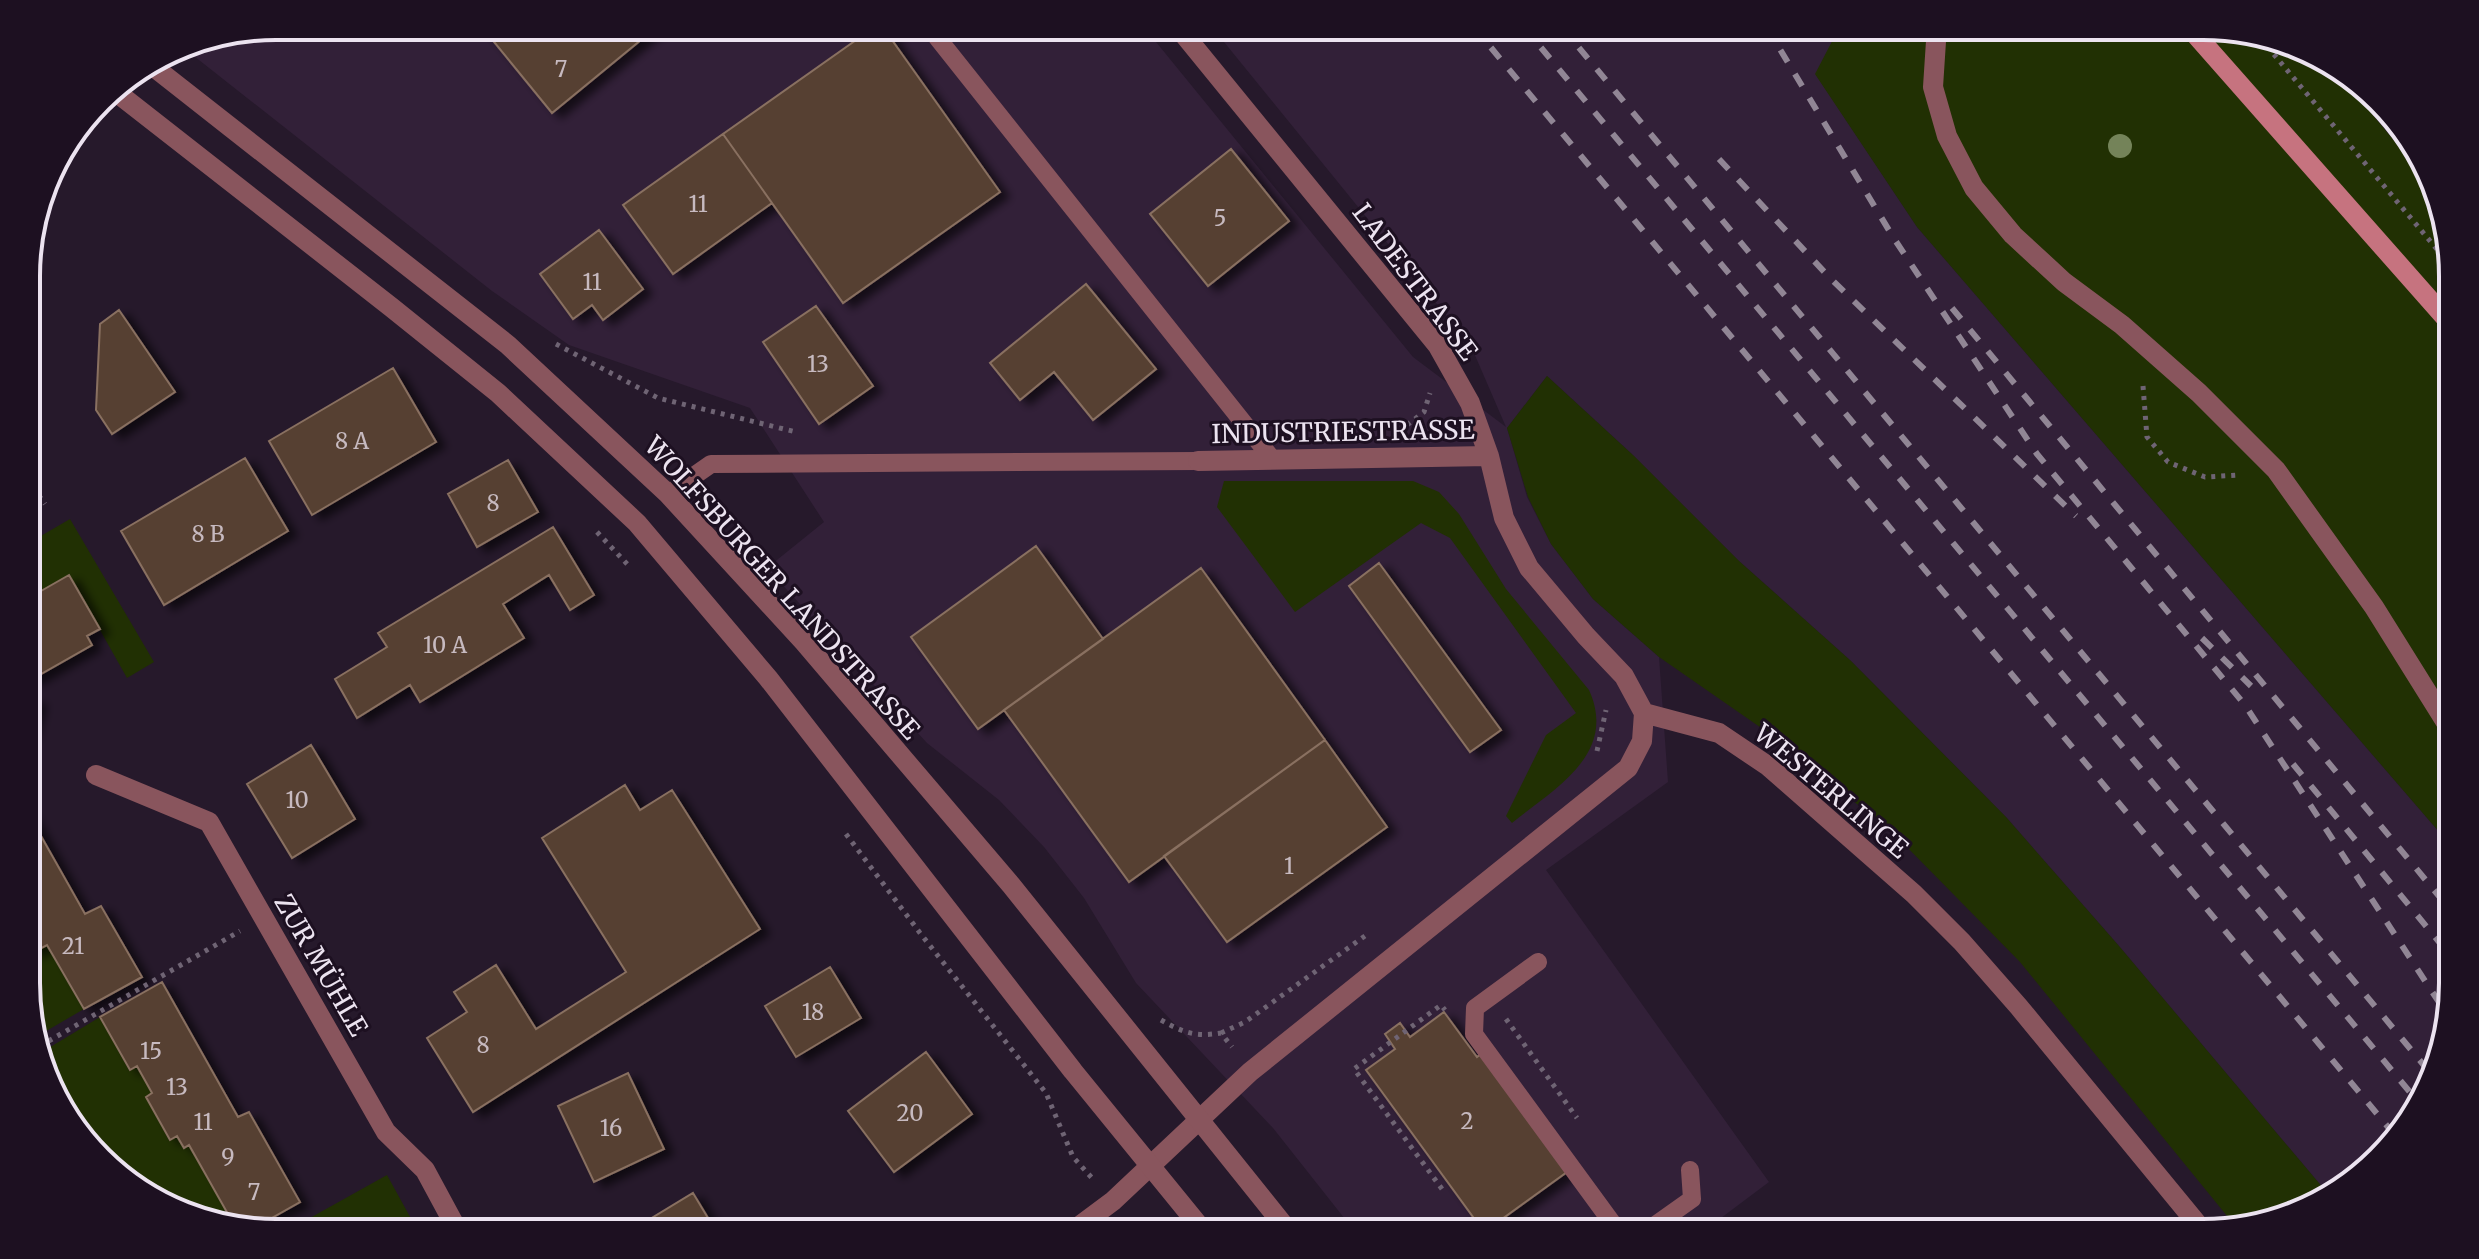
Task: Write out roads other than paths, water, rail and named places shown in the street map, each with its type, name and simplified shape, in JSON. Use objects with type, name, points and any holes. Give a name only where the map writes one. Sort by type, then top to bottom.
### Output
[{"type":"main road","points":[[2200,40],[2439,310]]},
{"type":"street","name":"LADESTRASSE","points":[[1188,40],[1438,346],[1470,403],[1489,456],[1504,518],[1529,568],[1624,676],[1644,713]]},
{"type":"street","points":[[1936,40],[1933,87],[1947,136],[1974,188],[2013,235],[2064,282],[2122,325],[2199,393],[2276,470],[2374,607],[2439,711]]},
{"type":"street","name":"WOLFSBURGER LANDSTRASSE","points":[[159,71],[508,345],[668,494],[804,642],[1011,885],[1278,1218]]},
{"type":"street","points":[[123,97],[498,393],[637,523],[768,678],[1193,1219]]},
{"type":"street","name":"INDUSTRIESTRASSE","points":[[1198,461],[1489,456]]},
{"type":"street","points":[[1089,1219],[1113,1201],[1250,1072],[1628,768],[1642,741],[1644,713]]},
{"type":"street","name":"WESTERLINGE","points":[[1644,713],[1719,733],[1768,766],[1914,894],[1962,942],[2019,1007],[2193,1218]]},
{"type":"street","name":"ZUR MÜHLE","points":[[96,775],[209,822],[386,1132],[425,1170],[451,1219]]},
{"type":"lane","points":[[939,40],[1273,460]]},
{"type":"lane","points":[[668,494],[711,464],[1198,461]]},
{"type":"lane","points":[[1538,962],[1475,1008],[1474,1034],[1609,1218]]},
{"type":"lane","points":[[1665,1218],[1692,1199],[1690,1170]]},
{"type":"railway","points":[[1485,40],[2389,1128]]},
{"type":"railway","points":[[1535,40],[2411,1094]]},
{"type":"railway","points":[[1573,40],[2424,1065]]},
{"type":"railway","points":[[1774,40],[1893,237],[2037,454],[2245,705],[2438,1001]]},
{"type":"railway","points":[[1719,159],[1830,278],[2076,516]]},
{"type":"railway","points":[[1952,308],[2439,896]]},
{"type":"railway","points":[[2202,638],[2251,686]]},
{"type":"railway","points":[[2293,764],[2439,942]]}]
